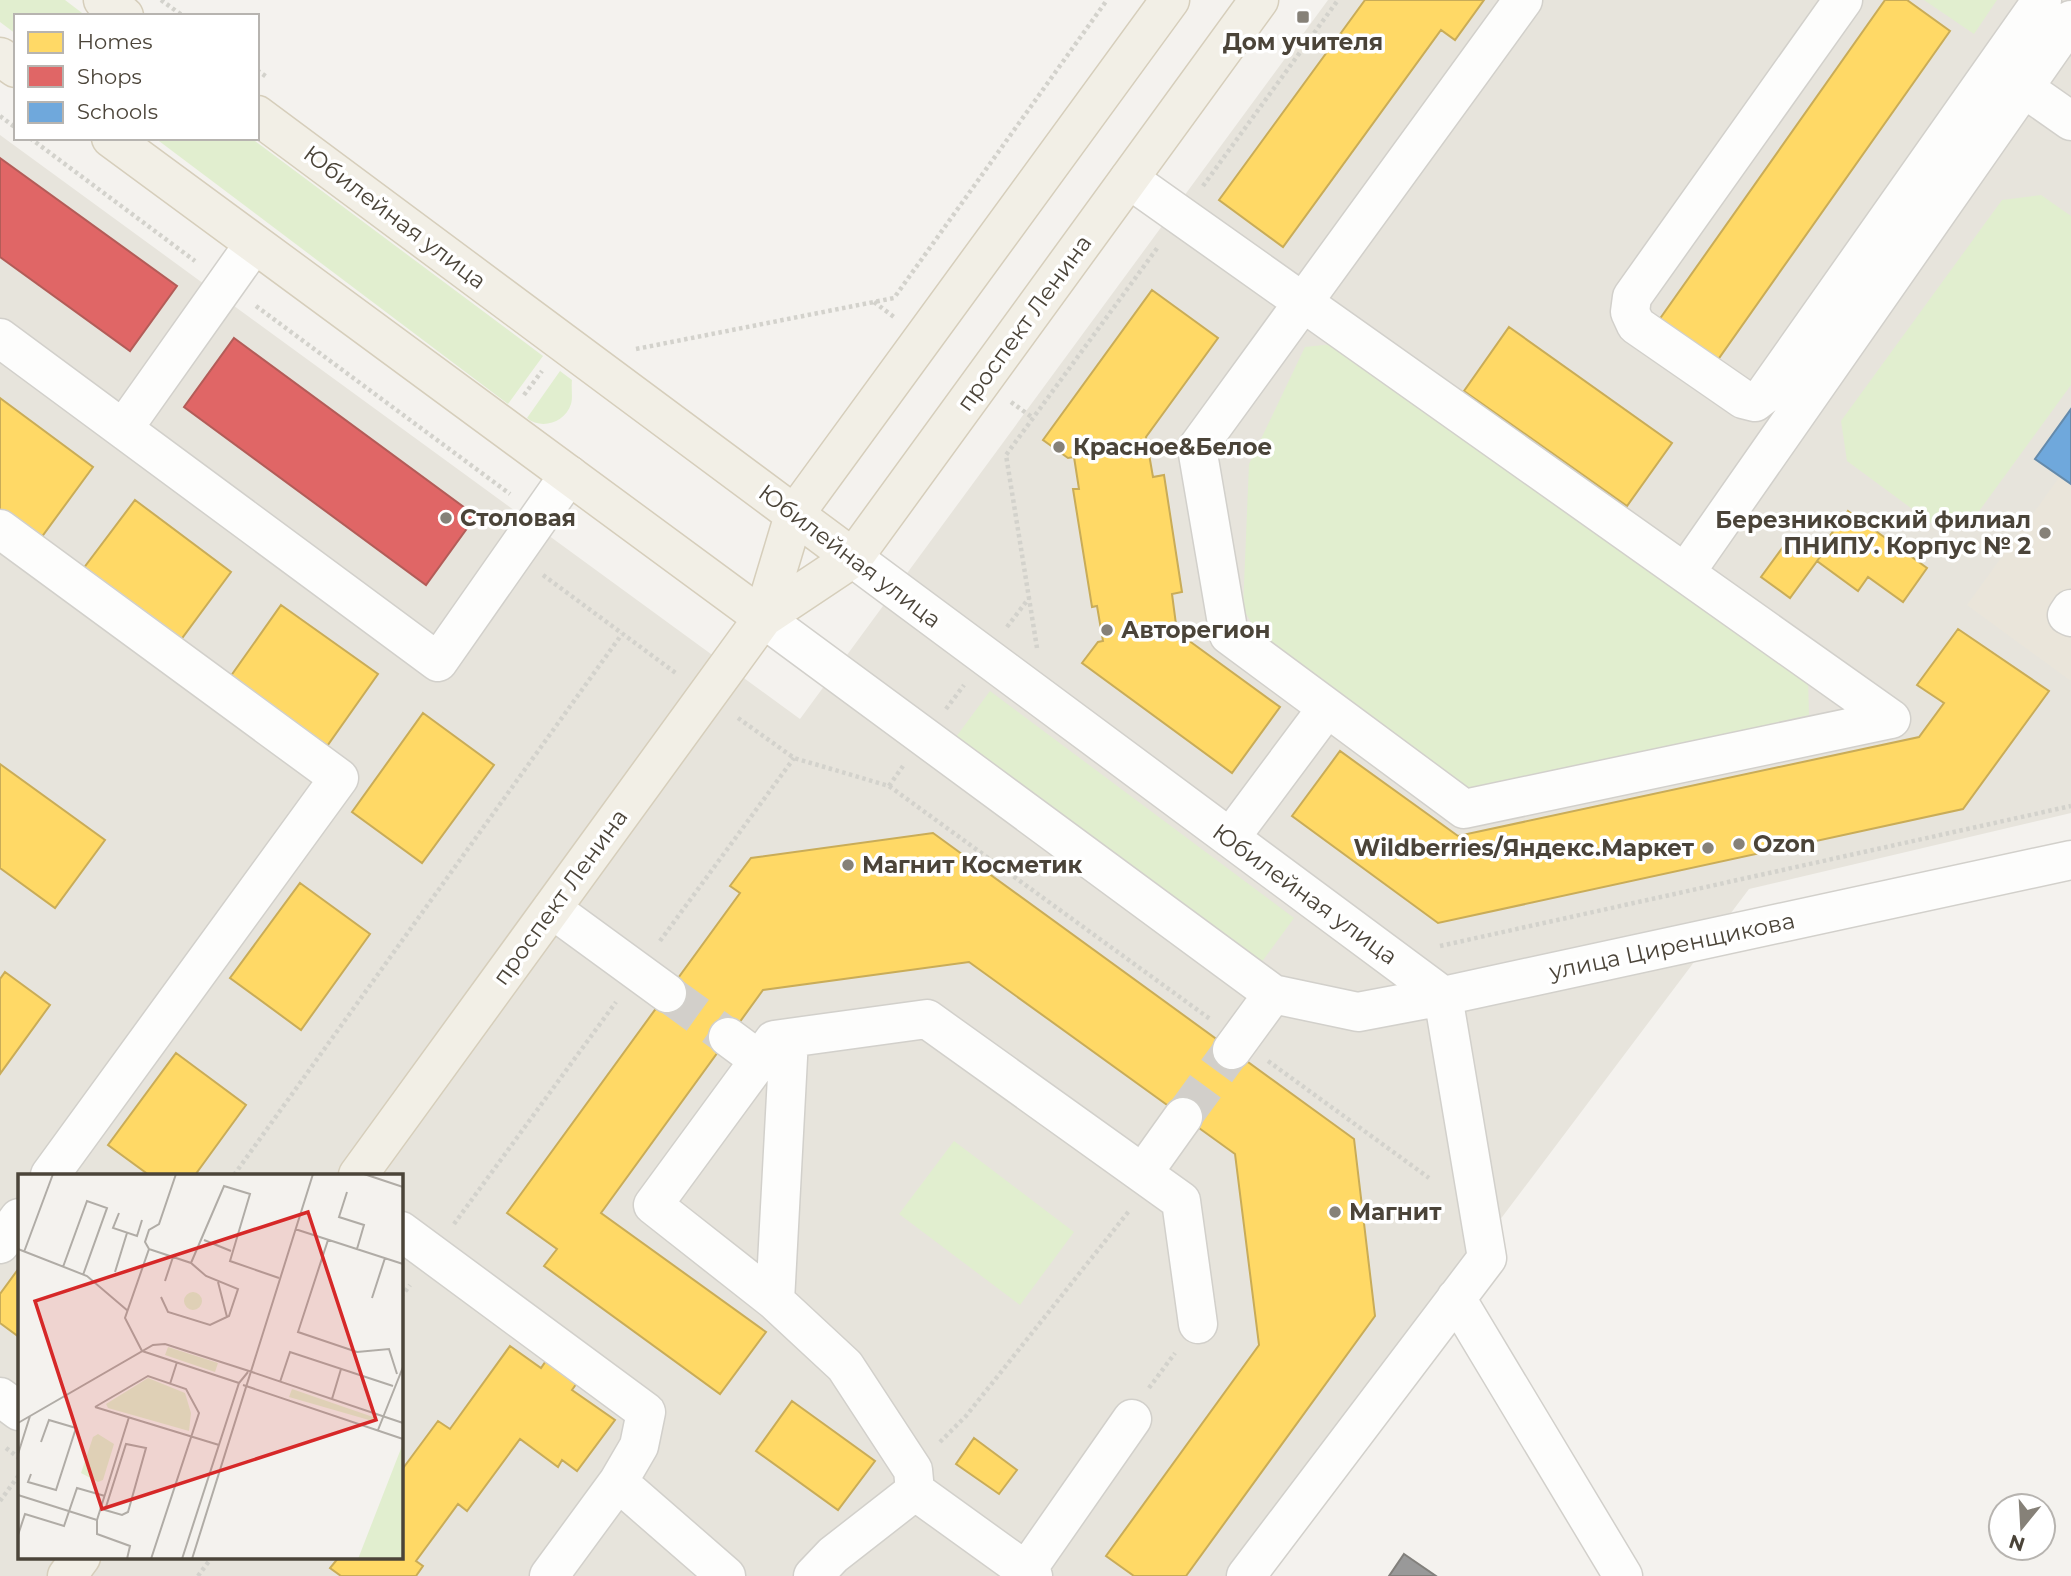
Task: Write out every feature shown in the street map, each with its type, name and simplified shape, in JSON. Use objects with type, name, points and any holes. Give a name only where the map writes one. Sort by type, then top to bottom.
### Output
[{"type":"main road","points":[[103,0],[121,14]]},
{"type":"main road","name":"проспект Ленина","points":[[359,1174],[763,618],[794,515],[1171,0]]},
{"type":"main road","name":"проспект Ленина","points":[[763,618],[853,558],[1259,0]]},
{"type":"main road","name":"Юбилейная улица","points":[[259,116],[853,558]]},
{"type":"main road","points":[[114,140],[763,618]]},
{"type":"main road","points":[[67,1576],[80,1558]]},
{"type":"street","points":[[1129,179],[1303,302],[1891,719],[1464,809],[1229,635],[1197,448],[1303,302],[1523,0]]},
{"type":"street","points":[[1843,0],[1632,297],[1630,312],[1636,325],[1743,399],[1755,402],[1764,395],[2042,0]]},
{"type":"street","points":[[2064,0],[2071,5]]},
{"type":"street","points":[[1685,573],[2071,20]]},
{"type":"street","points":[[2024,88],[2071,121]]},
{"type":"street","points":[[123,429],[254,244]]},
{"type":"street","points":[[0,338],[438,662],[569,475]]},
{"type":"street","points":[[0,529],[339,778],[51,1174]]},
{"type":"street","name":"Юбилейная улица","points":[[853,558],[1443,996]]},
{"type":"street","points":[[2071,609],[2067,615],[2071,617]]},
{"type":"street","points":[[763,618],[1273,994],[1236,1046]]},
{"type":"street","points":[[1230,838],[1327,708]]},
{"type":"street","name":"улица Циренщикова","points":[[1273,994],[1358,1012],[2071,860]]},
{"type":"street","points":[[552,909],[652,982]]},
{"type":"street","points":[[1246,1576],[1487,1258],[1443,996]]},
{"type":"street","points":[[728,1037],[774,1049],[927,1019],[1181,1201],[1187,1338]]},
{"type":"street","points":[[774,1049],[653,1205],[775,1301],[845,1366],[914,1480],[1030,1573],[1140,1405]]},
{"type":"street","points":[[774,1049],[775,1301]]},
{"type":"street","points":[[1148,1177],[1183,1117]]},
{"type":"street","points":[[0,1244],[18,1218]]},
{"type":"street","points":[[402,1232],[646,1412],[639,1446],[618,1482],[549,1576]]},
{"type":"street","points":[[1456,1298],[1623,1576]]},
{"type":"street","points":[[0,1397],[18,1410]]},
{"type":"street","points":[[813,1576],[832,1555],[914,1480]]},
{"type":"street","points":[[618,1482],[726,1576]]},
{"type":"path","points":[[162,0],[180,14]]},
{"type":"path","points":[[637,350],[894,298],[1107,0]]},
{"type":"path","points":[[33,140],[511,495]]},
{"type":"path","points":[[471,465],[563,343]]},
{"type":"path","points":[[513,554],[794,758],[889,786],[1236,1046],[1429,1178]]},
{"type":"path","points":[[889,786],[1029,597]]},
{"type":"path","points":[[235,1174],[622,634]]},
{"type":"path","points":[[402,1296],[432,1254],[652,982],[794,758]]},
{"type":"path","points":[[914,1480],[1148,1177]]},
{"type":"path","points":[[1140,1405],[1187,1338]]},
{"type":"path","points":[[0,1501],[18,1476]]},
{"type":"path","points":[[198,1576],[211,1558]]},
{"type":"shaded area","points":[[1328,0],[2071,0],[2071,813],[1749,889],[1232,1576],[0,1576],[0,135],[800,719]]},
{"type":"shaded area","name":"Березниковский филиал ПНИПУ. Корпус № 2","points":[[2071,461],[2071,681],[1967,605]]},
{"type":"green space","points":[[0,0],[65,0],[83,14],[14,14],[14,32],[0,22]]},
{"type":"green space","points":[[1924,0],[1997,0],[1974,34]]},
{"type":"green space","points":[[158,140],[254,140],[543,356],[508,404]]},
{"type":"green space","points":[[2041,195],[2071,216],[2071,385],[1974,518],[1934,525],[1847,461],[1841,421],[2002,200]]},
{"type":"green space","points":[[1333,344],[1808,679],[1809,715],[1463,795],[1266,646],[1243,609],[1249,464],[1305,347]]},
{"type":"green space","points":[[560,371],[572,380],[572,402],[568,411],[552,423],[533,422],[527,418]]},
{"type":"green space","points":[[990,691],[1294,918],[1258,967],[953,741]]},
{"type":"green space","points":[[954,1141],[1074,1232],[1020,1305],[899,1214]]},
{"type":"building: Homes","points":[[1365,0],[1484,0],[1455,40],[1441,30],[1283,247],[1219,200]]},
{"type":"building: Homes","points":[[1885,0],[1907,0],[1950,31],[1717,361],[1659,320]]},
{"type":"building: Homes","points":[[1152,290],[1218,338],[1146,437],[1153,477],[1164,475],[1182,592],[1172,594],[1177,632],[1280,707],[1232,773],[1082,663],[1098,642],[1103,641],[1097,606],[1092,607],[1073,489],[1079,489],[1074,457],[1068,458],[1043,440]]},
{"type":"building: Homes","points":[[1509,327],[1672,443],[1627,506],[1464,391]]},
{"type":"building: Homes","points":[[0,398],[93,467],[38,542],[0,514]]},
{"type":"building: Homes","points":[[135,500],[231,572],[177,645],[80,573]]},
{"type":"building: Homes","points":[[1848,511],[1927,568],[1903,602],[1868,577],[1858,591],[1817,561],[1820,557],[1816,555]]},
{"type":"building: Homes","points":[[1791,536],[1820,557],[1790,598],[1761,577]]},
{"type":"building: Homes","points":[[281,605],[378,674],[325,749],[228,680]]},
{"type":"building: Homes","points":[[1958,629],[2049,691],[1963,809],[1438,923],[1292,816],[1340,751],[1458,836],[1919,737],[1944,703],[1917,685]]},
{"type":"building: Homes","points":[[423,713],[494,765],[422,863],[352,812]]},
{"type":"building: Homes","points":[[0,764],[105,840],[55,908],[0,868]]},
{"type":"building: Homes","points":[[933,833],[1354,1139],[1375,1316],[1186,1576],[1134,1576],[1106,1556],[1259,1345],[1235,1154],[969,962],[763,990],[601,1213],[766,1332],[720,1394],[544,1266],[557,1249],[507,1213],[740,893],[730,886],[751,858]]},
{"type":"building: Homes","points":[[300,883],[370,934],[301,1030],[230,978]]},
{"type":"building: Homes","points":[[5,972],[50,1005],[0,1074],[0,979]]},
{"type":"building: Homes","points":[[176,1053],[246,1105],[196,1174],[148,1174],[108,1145]]},
{"type":"building: Homes","points":[[18,1269],[18,1336],[0,1323],[0,1294]]},
{"type":"building: Homes","points":[[510,1346],[541,1368],[548,1358],[579,1380],[572,1390],[615,1420],[577,1471],[562,1460],[558,1467],[520,1439],[467,1511],[458,1504],[416,1561],[423,1566],[416,1576],[341,1576],[330,1568],[338,1558],[402,1558],[402,1470],[438,1421],[450,1429]]},
{"type":"building: Homes","points":[[792,1401],[875,1461],[838,1510],[756,1451]]},
{"type":"building: Homes","points":[[974,1438],[1017,1470],[999,1494],[956,1464]]},
{"type":"building: Shops","points":[[0,158],[177,286],[130,351],[0,257]]},
{"type":"building: Shops","points":[[234,338],[476,516],[426,585],[184,407]]},
{"type":"building: Schools","points":[[2071,409],[2071,484],[2035,459]]},
{"type":"building: Industry","points":[[1404,1554],[1436,1576],[1389,1576]]},
{"type":"tunnel","points":[[667,993],[728,1037]]},
{"type":"tunnel","points":[[1183,1117],[1232,1050]]},
{"type":"place","name":"Дом учителя","points":[[1303,17]]},
{"type":"place","name":"Красное&Белое","points":[[1059,447]]},
{"type":"place","name":"Столовая","points":[[446,518]]},
{"type":"place","name":"Березниковский филиал ПНИПУ. Корпус № 2","points":[[2045,533]]},
{"type":"place","name":"Авторегион","points":[[1107,630]]},
{"type":"place","name":"Ozon","points":[[1739,844]]},
{"type":"place","name":"Wildberries/Яндекс.Маркет","points":[[1708,848]]},
{"type":"place","name":"Магнит Косметик","points":[[848,865]]},
{"type":"place","name":"Магнит","points":[[1335,1212]]}]
